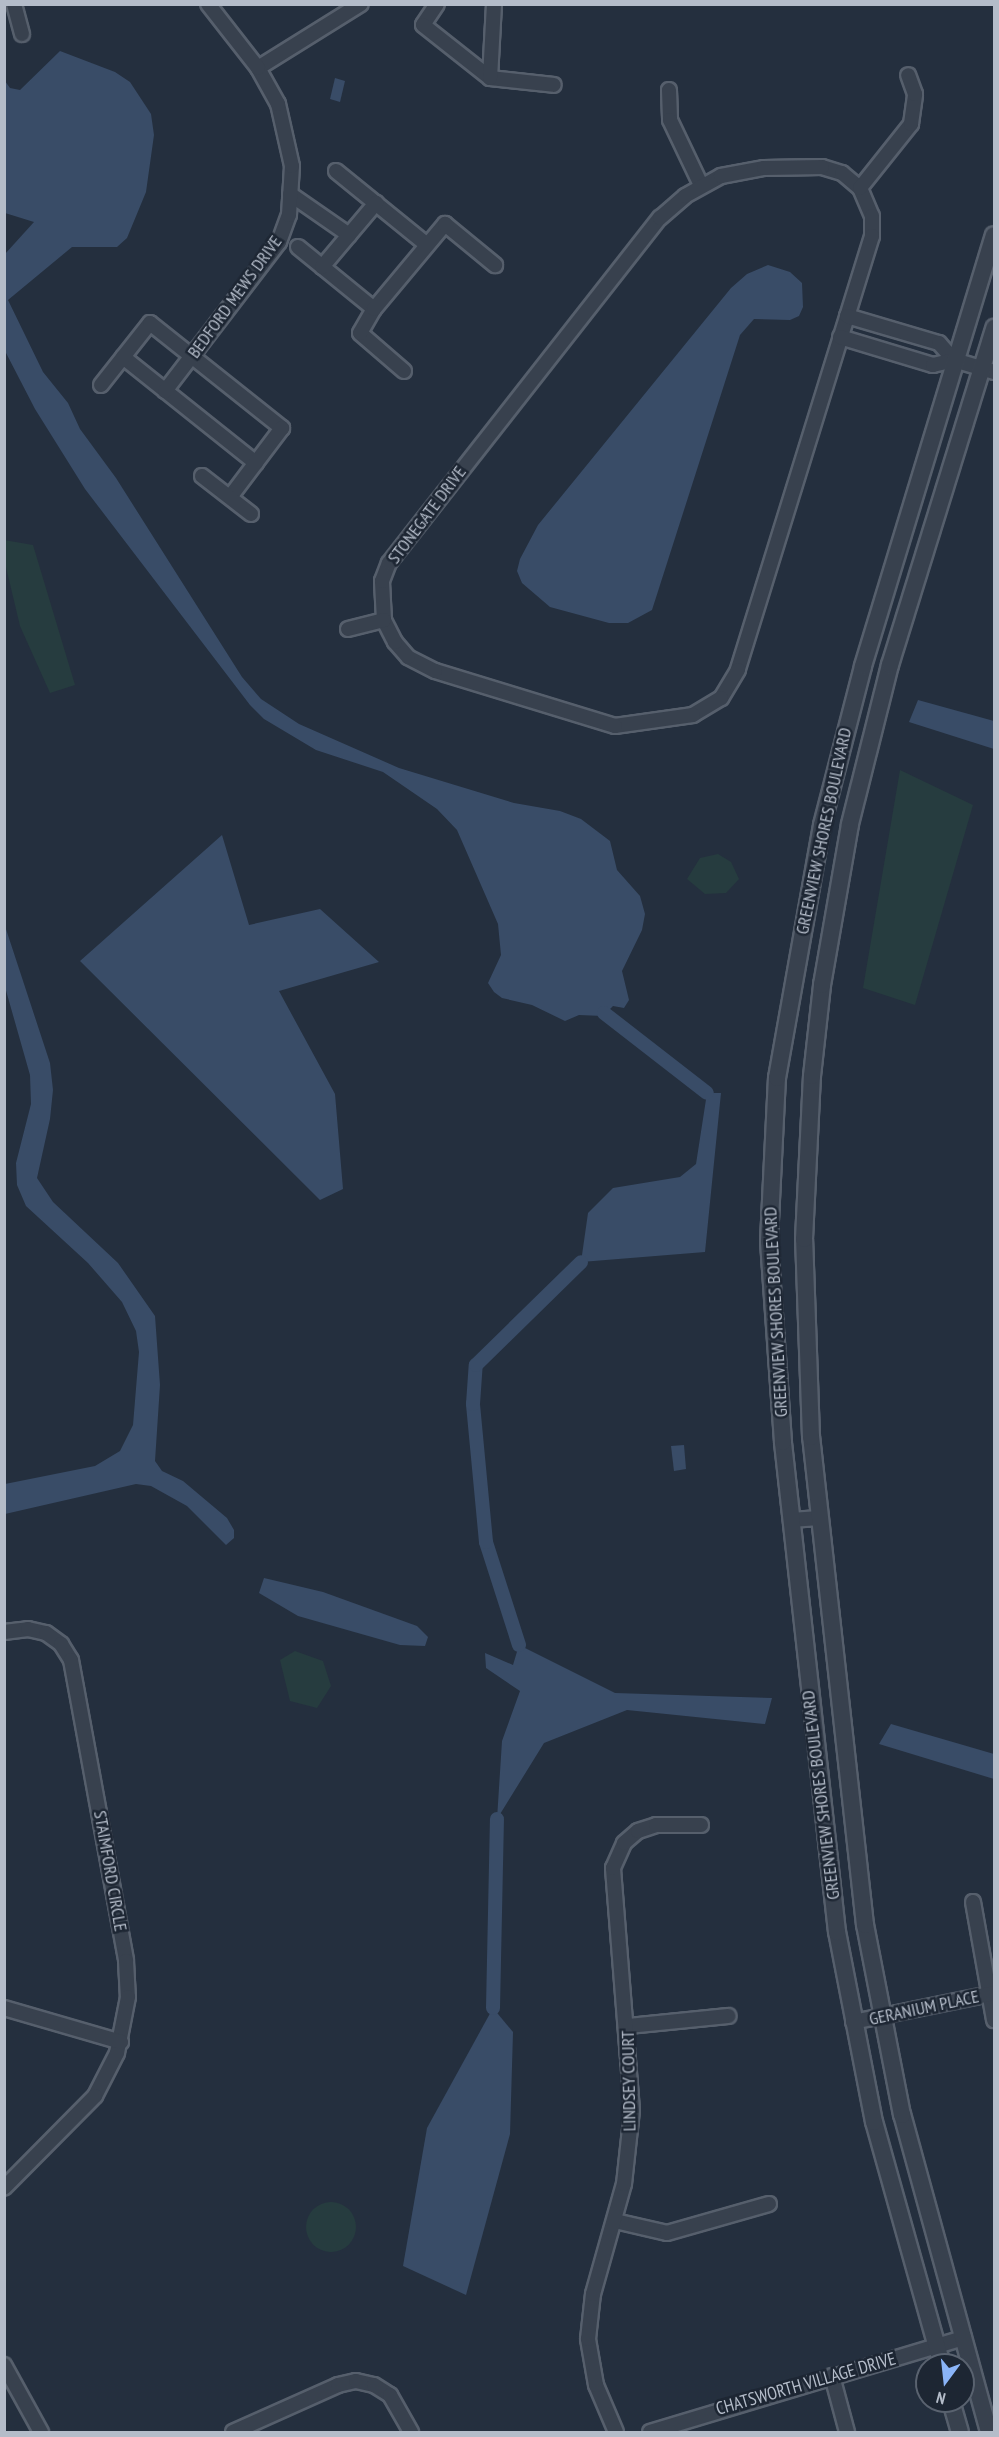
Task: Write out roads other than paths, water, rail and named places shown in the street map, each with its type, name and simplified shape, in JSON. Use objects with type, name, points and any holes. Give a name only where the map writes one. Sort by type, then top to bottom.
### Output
[{"type":"street","points":[[14,4],[21,34]]},
{"type":"street","name":"BEDFORD MEWS DRIVE","points":[[165,391],[279,242],[289,215],[292,166],[286,126],[258,68],[208,4]]},
{"type":"street","points":[[258,68],[361,4]]},
{"type":"street","points":[[437,4],[423,26],[490,78],[554,85]]},
{"type":"street","points":[[490,78],[494,4]]},
{"type":"street","points":[[860,188],[911,124],[915,94],[908,75]]},
{"type":"street","points":[[669,90],[670,120],[701,185]]},
{"type":"street","name":"STONEGATE DRIVE","points":[[813,166],[842,173],[860,188],[870,206],[873,226],[738,670],[728,689],[713,705],[693,715],[615,726],[425,668],[395,642],[384,620],[382,581],[394,554],[660,218],[701,185],[743,171],[813,166]]},
{"type":"street","points":[[336,171],[427,245]]},
{"type":"street","points":[[291,194],[349,235]]},
{"type":"street","points":[[321,267],[376,203]]},
{"type":"street","points":[[404,371],[360,333],[374,309],[445,224],[495,265]]},
{"type":"street","name":"GREENVIEW SHORES BOULEVARD","points":[[938,2353],[896,2210],[853,2022],[823,1831],[774,1332],[770,1241],[777,1078],[791,986],[841,745],[954,360],[994,235]]},
{"type":"street","points":[[298,247],[374,309]]},
{"type":"street","points":[[847,315],[939,343],[954,360]]},
{"type":"street","points":[[101,385],[150,322],[282,428],[230,497]]},
{"type":"street","name":"GREENVIEW SHORES BOULEVARD","points":[[989,2433],[924,2202],[880,2016],[851,1825],[819,1518],[805,1331],[804,1239],[812,1076],[822,985],[835,904],[868,744],[988,370],[994,328]]},
{"type":"street","points":[[840,337],[933,365],[954,360],[988,370]]},
{"type":"street","points":[[123,357],[256,463]]},
{"type":"street","points":[[202,476],[251,514]]},
{"type":"street","points":[[348,629],[384,620]]},
{"type":"street","points":[[791,1520],[819,1518]]},
{"type":"street","name":"STAIMFORD CIRCLE","points":[[4,1632],[28,1629],[46,1633],[67,1652],[74,1669],[128,1971],[128,2005],[121,2042],[107,2076],[91,2102],[4,2188]]},
{"type":"street","name":"LINDSEY COURT","points":[[616,2433],[596,2385],[588,2339],[593,2294],[615,2221],[632,2113],[628,2026],[613,1879],[615,1859],[624,1843],[647,1827],[701,1826]]},
{"type":"street","points":[[973,1902],[992,1994],[994,2020]]},
{"type":"street","name":"GERANIUM PLACE","points":[[853,2022],[992,1994]]},
{"type":"street","points":[[4,2008],[121,2042]]},
{"type":"street","points":[[628,2026],[729,2016]]},
{"type":"street","points":[[615,2221],[667,2233],[769,2204]]},
{"type":"street","name":"CHATSWORTH VILLAGE DRIVE","points":[[650,2433],[832,2376],[964,2338]]},
{"type":"street","points":[[4,2364],[40,2433]]},
{"type":"street","points":[[832,2376],[848,2433]]},
{"type":"street","points":[[233,2433],[338,2385],[356,2381],[374,2385],[390,2395],[411,2433]]},
{"type":"street","points":[[954,2413],[960,2433]]},
{"type":"water","points":[[60,51],[115,72],[130,82],[151,114],[154,135],[146,192],[127,238],[117,247],[72,247],[8,300],[43,372],[68,403],[80,429],[116,478],[242,677],[261,699],[299,724],[399,768],[514,803],[560,811],[581,819],[610,841],[617,870],[640,896],[645,914],[642,930],[622,971],[629,1000],[624,1008],[613,1006],[603,1016],[579,1015],[565,1021],[532,1005],[502,998],[494,992],[488,983],[501,955],[498,924],[457,830],[437,809],[383,772],[316,750],[264,719],[250,705],[85,489],[35,409],[5,351],[5,254],[34,222],[5,213],[5,81],[10,88],[20,90]]},
{"type":"water","points":[[335,78],[345,81],[340,102],[330,99]]},
{"type":"water","points":[[768,265],[790,272],[802,283],[803,307],[799,316],[790,320],[754,319],[740,335],[652,610],[628,623],[609,623],[550,607],[522,583],[517,571],[520,559],[538,525],[731,288],[747,274]]},
{"type":"water","points":[[918,700],[994,721],[994,749],[909,722]]},
{"type":"water","points":[[222,835],[249,925],[320,909],[379,962],[279,991],[335,1094],[343,1189],[320,1200],[80,961]]},
{"type":"water","points":[[4,923],[50,1063],[53,1090],[50,1119],[37,1178],[53,1202],[118,1263],[155,1316],[160,1385],[155,1461],[162,1471],[183,1481],[227,1518],[234,1530],[234,1538],[226,1545],[187,1506],[151,1486],[136,1484],[5,1514],[5,1484],[95,1466],[120,1451],[133,1425],[139,1352],[136,1331],[122,1302],[88,1263],[26,1206],[17,1185],[16,1163],[31,1104],[30,1075],[5,987]]},
{"type":"water","points":[[707,1093],[721,1093],[705,1252],[581,1262],[588,1213],[613,1188],[680,1177],[696,1164]]},
{"type":"water","points":[[684,1445],[686,1469],[674,1471],[671,1446]]},
{"type":"water","points":[[264,1578],[323,1592],[417,1626],[428,1637],[425,1646],[400,1645],[298,1616],[259,1593]]},
{"type":"water","points":[[519,1645],[615,1693],[772,1698],[765,1724],[627,1710],[544,1743],[497,1819],[502,1741],[520,1691],[486,1668],[485,1653],[513,1665]]},
{"type":"water","points":[[891,1724],[994,1754],[994,1779],[879,1744]]},
{"type":"water","points":[[493,2008],[513,2032],[510,2134],[466,2295],[403,2266],[427,2128]]},
{"type":"waterway","points":[[604,1013],[707,1093]]},
{"type":"waterway","points":[[519,1645],[486,1542],[473,1404],[476,1365],[581,1262]]},
{"type":"waterway","points":[[493,2008],[497,1819]]}]
